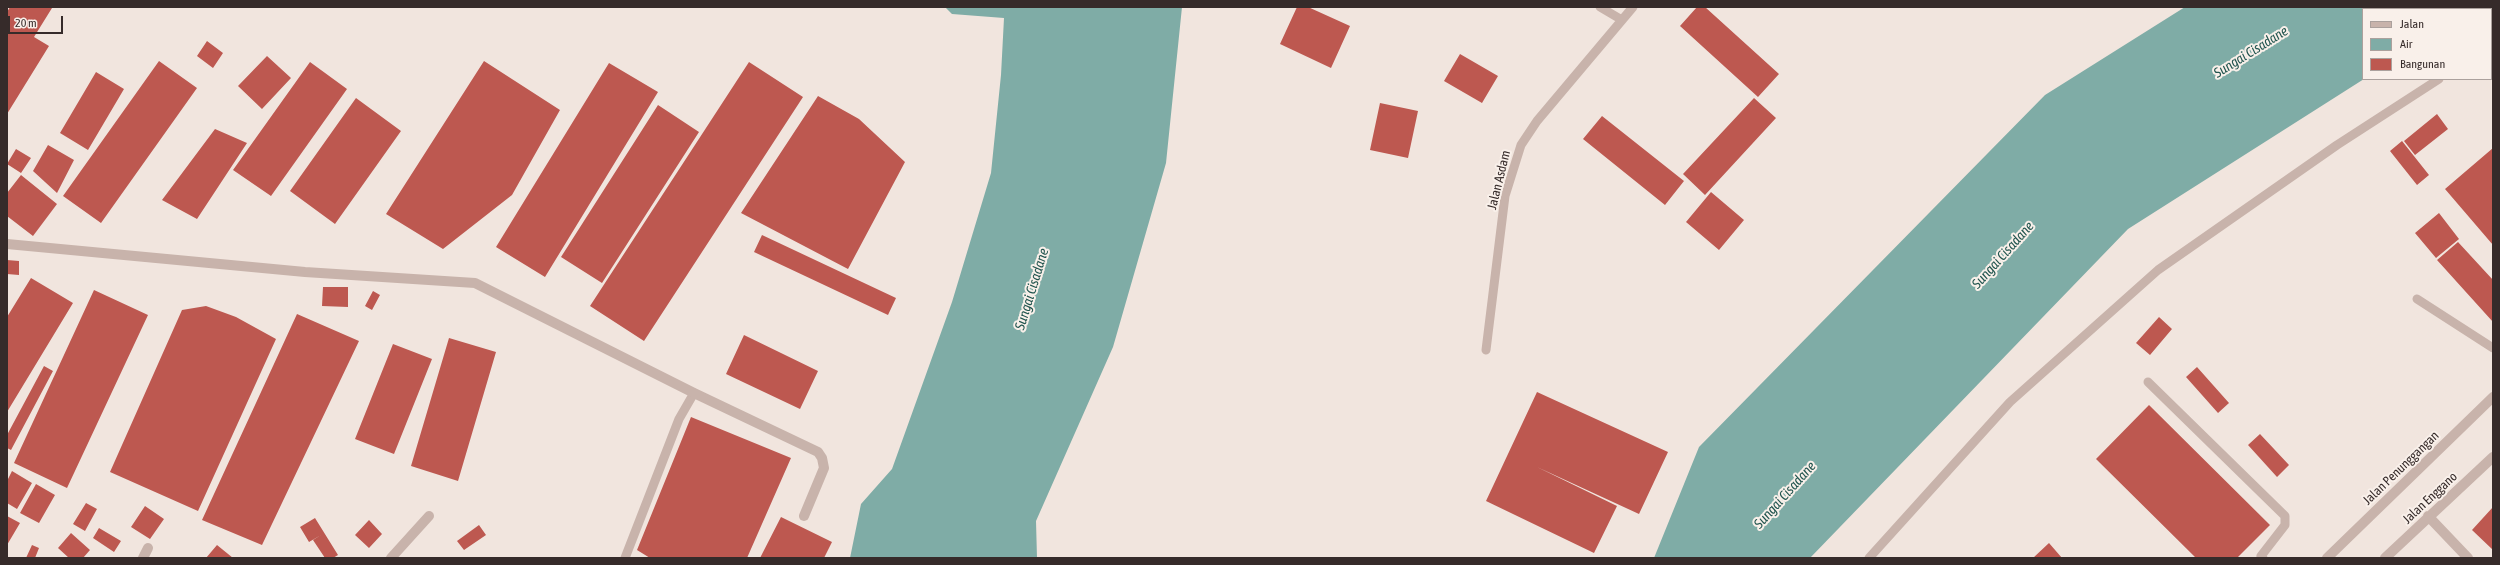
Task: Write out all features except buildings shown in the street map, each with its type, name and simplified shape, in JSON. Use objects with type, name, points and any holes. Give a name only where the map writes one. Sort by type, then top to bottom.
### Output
[{"type":"street","points":[[7,244],[305,272],[475,283],[694,393],[818,452],[822,458],[824,468],[804,516]]},
{"type":"street","name":"Jalan Penunggangan","points":[[2327,558],[2493,397]]},
{"type":"street","name":"Jalan Enggano","points":[[2385,558],[2428,516],[2493,457]]},
{"type":"street","points":[[391,558],[429,516]]},
{"type":"street","points":[[2428,516],[2468,558]]},
{"type":"street","points":[[143,558],[148,548]]},
{"type":"lane","points":[[1600,7],[1622,20]]},
{"type":"lane","name":"Jalan Asdam","points":[[1486,350],[1505,196],[1521,145],[1537,121],[1633,7]]},
{"type":"lane","points":[[1868,558],[2010,402],[2158,270],[2337,145],[2437,80]]},
{"type":"lane","points":[[2417,299],[2493,348]]},
{"type":"lane","points":[[2148,382],[2285,516],[2285,525],[2261,557]]},
{"type":"lane","points":[[625,558],[679,419],[694,393]]},
{"type":"water","name":"Sungai Cisadane","points":[[945,7],[1182,7],[1166,163],[1113,347],[1036,521],[1037,558],[850,558],[861,504],[892,469],[952,302],[991,173],[1001,75],[1004,18],[952,14]]},
{"type":"water","name":"Sungai Cisadane","points":[[2185,7],[2480,7],[2362,8],[2362,80],[2128,229],[1810,558],[1654,558],[1699,447],[2045,95]]}]
